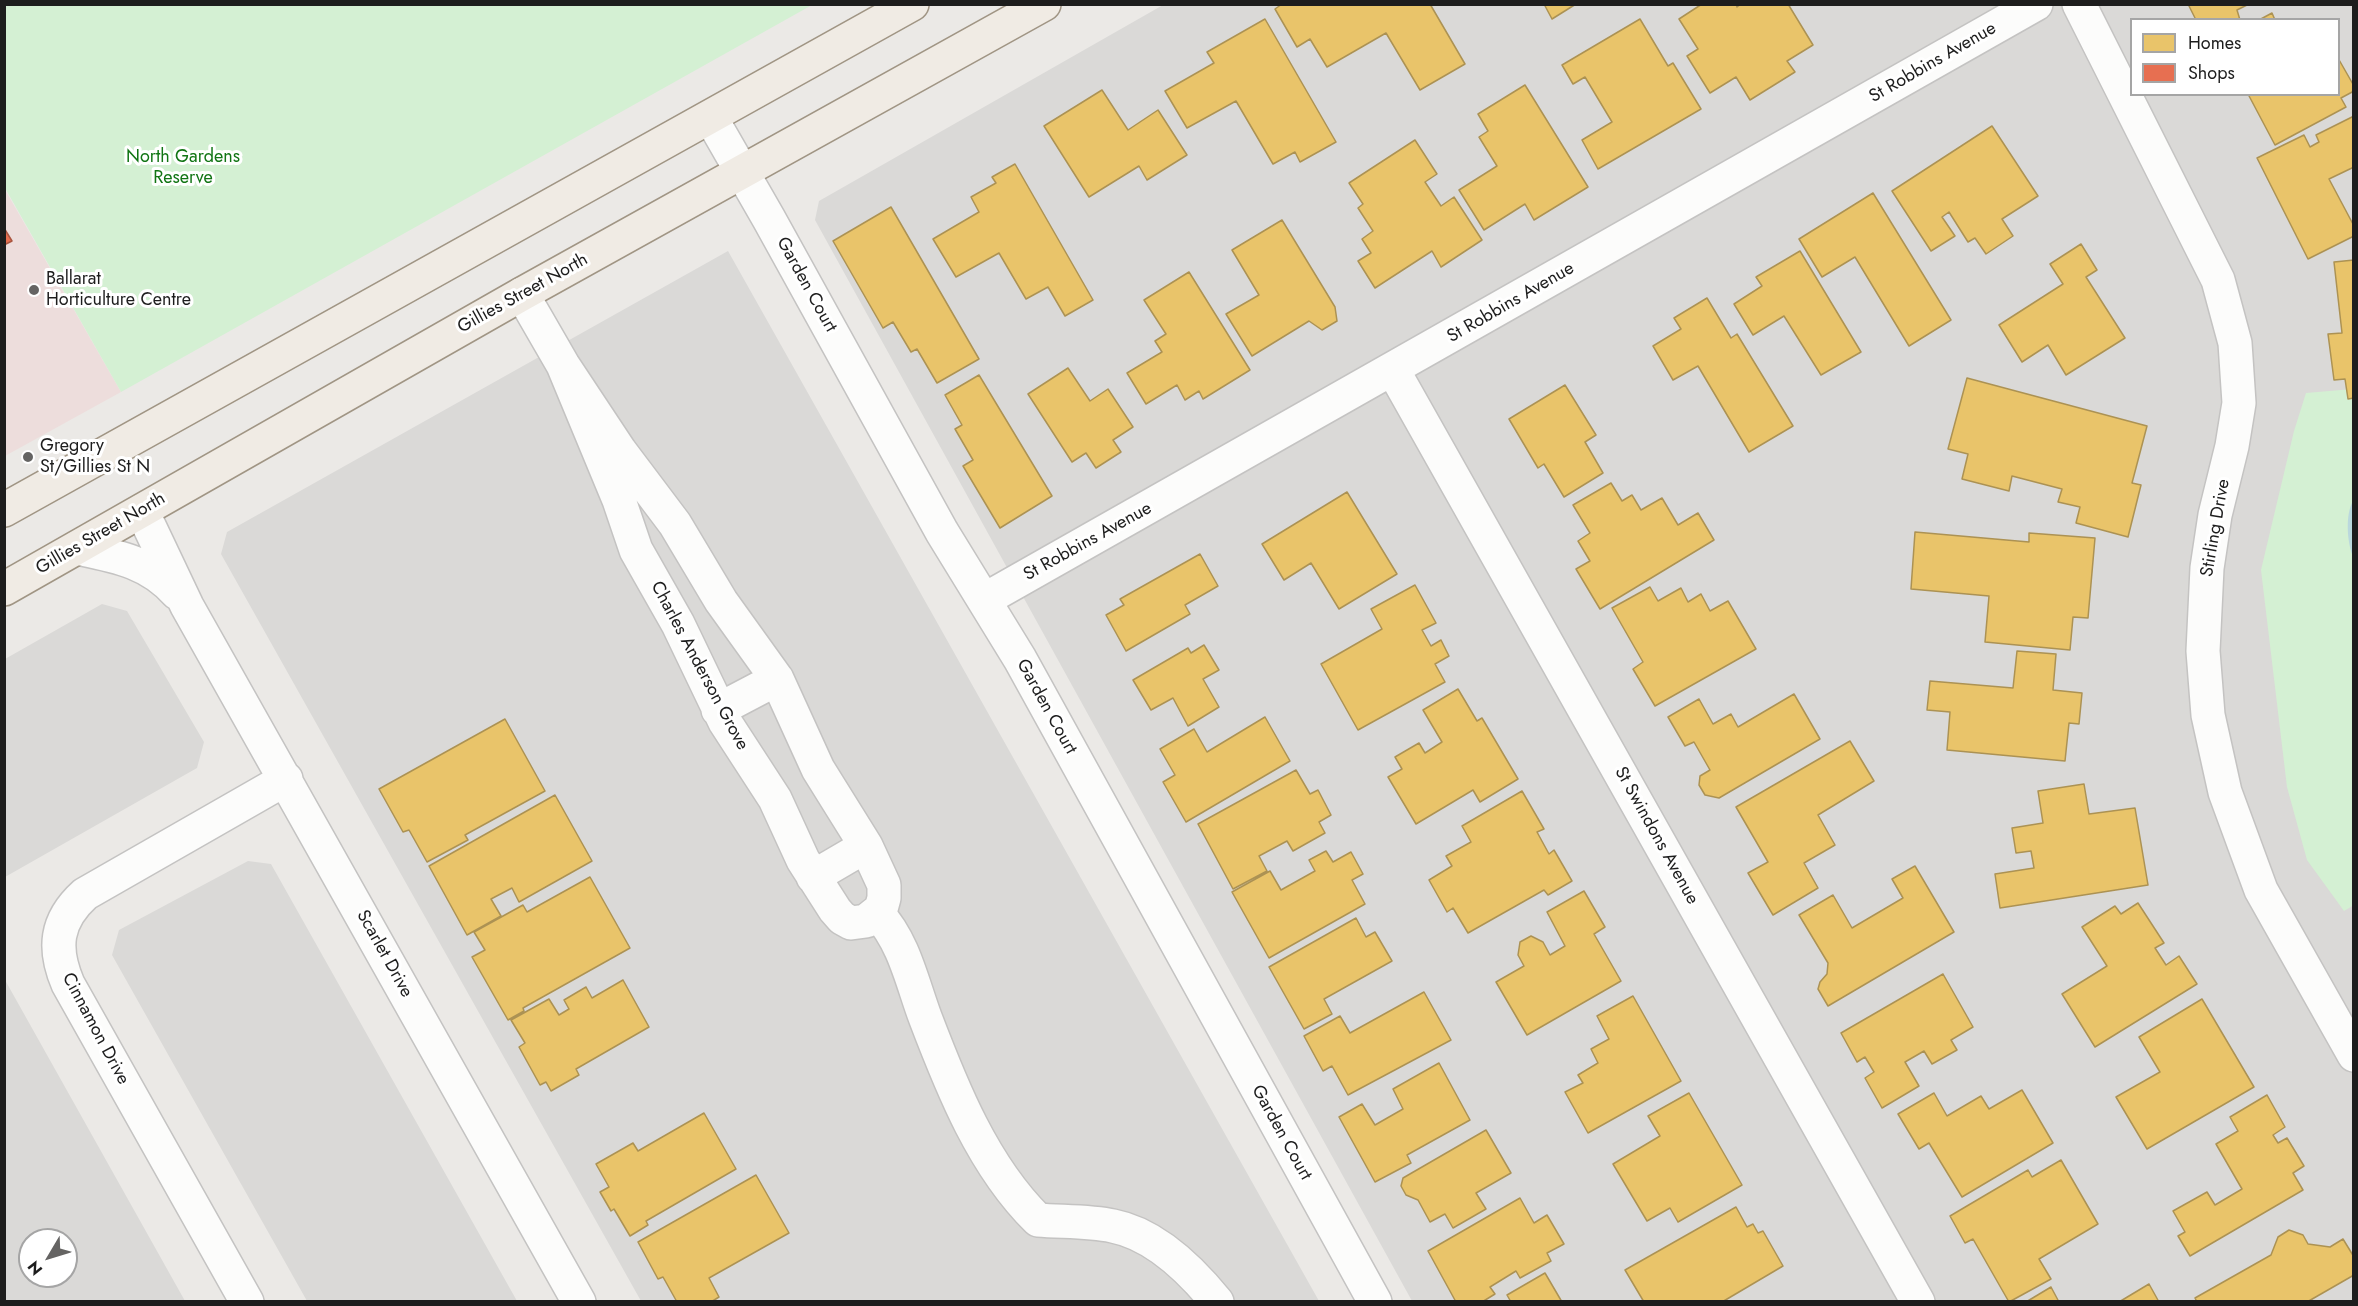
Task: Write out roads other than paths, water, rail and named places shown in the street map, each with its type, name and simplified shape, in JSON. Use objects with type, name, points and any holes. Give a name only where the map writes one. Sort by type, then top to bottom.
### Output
[{"type":"main road","points":[[4,510],[912,4]]},
{"type":"main road","name":"Gillies Street North","points":[[4,589],[522,294],[742,174],[1044,4]]},
{"type":"street","name":"St Robbins Avenue","points":[[984,600],[2036,4]]},
{"type":"street","name":"Stirling Drive","points":[[2079,4],[2218,280],[2230,319],[2237,354],[2239,403],[2232,446],[2215,515],[2207,568],[2203,651],[2208,715],[2225,792],[2261,890],[2354,1055]]},
{"type":"street","name":"Garden Court","points":[[711,117],[770,219],[942,532],[1020,659],[1375,1302]]},
{"type":"street","name":"Charles Anderson Grove","points":[[522,294],[563,365],[620,451],[675,524],[721,601],[777,680],[818,769],[866,846],[884,885],[883,903],[878,914],[861,923],[846,921],[835,910],[813,877],[775,799],[718,710],[678,624],[636,550],[619,500],[563,365]]},
{"type":"street","name":"St Swindons Avenue","points":[[1393,370],[1918,1302]]},
{"type":"street","name":"Scarlet Drive","points":[[142,511],[188,606],[579,1302]]},
{"type":"street","name":"Scarlet Drive","points":[[77,548],[143,565],[162,578],[188,606]]},
{"type":"street","points":[[718,710],[777,680]]},
{"type":"street","name":"Cinnamon Drive","points":[[247,1302],[68,984],[60,964],[58,947],[60,932],[66,918],[85,894],[286,779]]},
{"type":"street","points":[[813,877],[866,846]]},
{"type":"street","points":[[878,914],[896,939],[941,1057],[984,1148],[998,1173],[1023,1206],[1038,1220],[1112,1226],[1133,1232],[1152,1242],[1177,1262],[1217,1302]]},
{"type":"water","points":[[2353,501],[2353,557],[2348,529],[2350,507]]},
{"type":"place","name":"Ballarat Horticulture Centre","points":[[34,290]]},
{"type":"place","name":"Gregory St/Gillies St N","points":[[28,457]]},
{"type":"park label","name":"North Gardens Reserve","points":[[183,168]]}]
